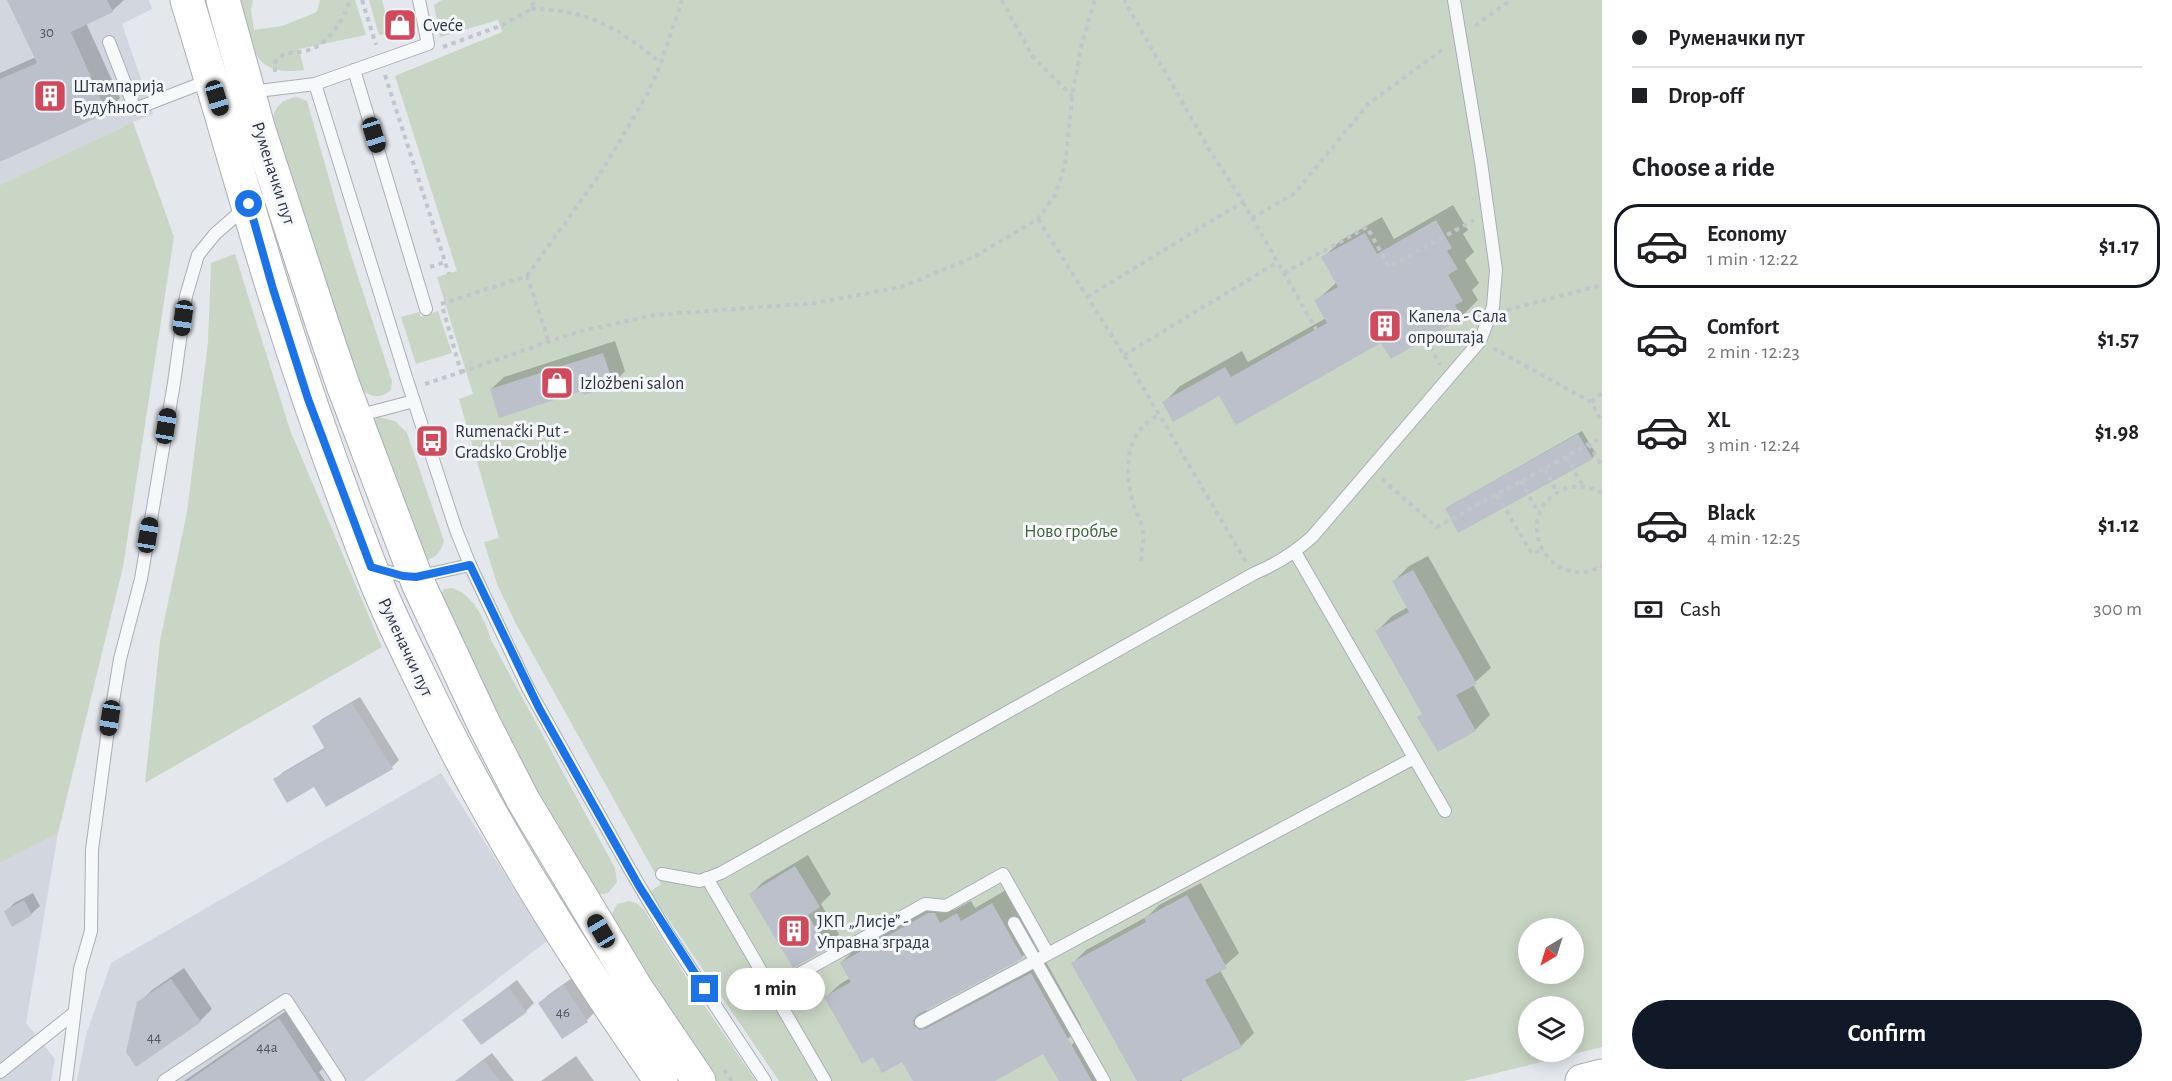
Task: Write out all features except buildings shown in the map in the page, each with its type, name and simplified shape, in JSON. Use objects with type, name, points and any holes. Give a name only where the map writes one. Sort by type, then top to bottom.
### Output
[{"type":"main road","name":"Руменачки пут","points":[[187,0],[284,208],[355,417],[416,577],[444,642],[523,800],[636,988],[699,1081]]},
{"type":"main road","name":"Руменачки пут","points":[[224,0],[229,92],[249,204],[308,399],[371,567],[453,746],[489,811],[560,930],[661,1081]]},
{"type":"main road","points":[[1582,1081],[1602,1076]]},
{"type":"lane","points":[[110,42],[135,109],[229,92],[315,84],[428,44],[419,0]]},
{"type":"lane","points":[[662,874],[700,881],[722,873],[1276,564],[1295,552],[1312,537],[1480,341],[1491,314],[1496,288],[1496,270],[1454,0]]},
{"type":"lane","points":[[354,70],[426,309]]},
{"type":"lane","points":[[315,84],[414,401],[456,530],[470,565],[528,688],[629,868],[668,934],[765,1081]]},
{"type":"lane","points":[[66,1081],[80,969],[91,931],[92,850],[107,737],[120,659],[141,579],[174,383],[186,296],[198,255],[215,234],[249,204]]},
{"type":"lane","points":[[355,417],[414,401]]},
{"type":"lane","points":[[1295,552],[1445,811]]},
{"type":"lane","points":[[371,567],[403,576],[416,577],[470,565]]},
{"type":"lane","points":[[921,1022],[1414,758]]},
{"type":"lane","points":[[772,989],[925,904],[946,906],[1003,874],[1048,954]]},
{"type":"lane","points":[[707,878],[825,1081]]},
{"type":"lane","points":[[1014,923],[1104,1081]]},
{"type":"lane","points":[[164,1081],[286,1000],[339,1081]]},
{"type":"lane","points":[[0,1072],[74,1013]]},
{"type":"path","points":[[362,0],[449,274]]},
{"type":"path","points":[[531,9],[534,0]]},
{"type":"path","points":[[441,304],[528,276],[600,174],[648,93],[661,63],[682,0]]},
{"type":"path","points":[[1002,0],[1032,56],[1072,97]]},
{"type":"path","points":[[427,395],[423,385],[577,332],[656,315],[815,303],[901,287],[972,258],[1038,219],[1055,195],[1065,166],[1072,97],[1082,43],[1095,0]]},
{"type":"path","points":[[1124,0],[1316,329]]},
{"type":"path","points":[[1252,218],[1295,194],[1368,104],[1511,0]]},
{"type":"path","points":[[436,50],[500,26],[531,9],[554,9],[588,16],[629,37],[661,63]]},
{"type":"path","points":[[1087,297],[1243,202]]},
{"type":"path","points":[[1284,273],[1367,227],[1389,267],[1488,212]]},
{"type":"path","points":[[1038,219],[1124,355],[1253,575]]},
{"type":"path","points":[[433,276],[430,267],[445,262]]},
{"type":"path","points":[[1124,355],[1278,262]]},
{"type":"path","points":[[528,276],[549,342]]},
{"type":"path","points":[[1491,314],[1602,285]]},
{"type":"path","points":[[438,295],[461,372]]},
{"type":"path","points":[[1426,339],[1448,378]]},
{"type":"path","points":[[1480,341],[1591,402],[1602,421]]},
{"type":"path","points":[[1591,402],[1602,393]]},
{"type":"path","points":[[1141,561],[1143,528],[1134,508],[1130,488],[1128,467],[1130,447],[1141,427],[1159,415]]},
{"type":"path","points":[[1164,423],[1171,419]]},
{"type":"path","points":[[1370,468],[1437,527],[1602,437]]},
{"type":"path","points":[[1589,444],[1602,466]]},
{"type":"path","points":[[1566,457],[1582,486]]},
{"type":"path","points":[[1545,468],[1557,493]]},
{"type":"path","points":[[1521,481],[1539,514]]},
{"type":"path","points":[[1602,493],[1582,486],[1557,493],[1546,502],[1539,514],[1537,534],[1542,550],[1552,562],[1568,571],[1586,572],[1602,566]]},
{"type":"path","points":[[1497,495],[1532,554],[1542,550]]},
{"type":"shaded area","points":[[0,0],[149,0],[152,9],[122,24],[153,114],[0,185]]},
{"type":"shaded area","points":[[441,773],[547,941],[364,1081],[77,1081],[86,1035],[111,963]]},
{"type":"shaded area","points":[[58,833],[26,1023],[55,1059],[51,1081],[0,1081],[0,863]]},
{"type":"green space","points":[[239,0],[253,0],[251,10],[254,30],[282,26],[317,12],[320,0],[355,0],[366,35],[299,49],[304,70],[285,71],[272,68],[262,62],[256,53]]},
{"type":"green space","points":[[369,0],[382,0],[390,33],[379,35]]},
{"type":"green space","name":"Ново гробље","points":[[442,0],[1602,0],[1602,1047],[1584,1051],[1584,996],[1518,996],[1518,1062],[1541,1062],[1464,1081],[779,1081],[650,892],[661,884],[516,624],[497,584],[484,542],[499,538],[459,399],[473,394],[437,277],[457,271],[395,76],[502,32],[498,20],[440,37],[434,5]]},
{"type":"green space","points":[[297,97],[307,101],[349,249],[392,381],[391,390],[383,395],[372,395],[361,388],[272,122],[280,105]]},
{"type":"green space","points":[[133,122],[174,237],[123,567],[58,833],[0,863],[0,185]]},
{"type":"green space","points":[[235,254],[290,430],[382,647],[145,783],[160,641],[187,512],[208,342],[211,263]]},
{"type":"green space","points":[[438,311],[452,353],[416,364],[401,317],[419,312],[421,317]]},
{"type":"green space","points":[[378,417],[395,421],[407,433],[444,541],[438,554],[429,560],[425,561],[372,422]]},
{"type":"green space","points":[[452,588],[466,596],[482,617],[491,640],[615,868],[617,882],[608,893],[597,895],[541,808],[440,596],[444,589]]},
{"type":"green space","points":[[629,901],[638,904],[644,910],[698,996],[756,1081],[714,1081],[610,917],[617,904]]},
{"type":"place","name":"Cveće","points":[[400,25]]},
{"type":"place","name":"Штампарија Будућност","points":[[50,96]]},
{"type":"place","name":"Капела - Сала опроштаја","points":[[1385,326]]},
{"type":"place","name":"Izložbeni salon","points":[[557,383]]},
{"type":"place","name":"Rumenački Put - Gradsko Groblje","points":[[432,441]]},
{"type":"place","name":"ЈКП „Лисје” - Управна зграда","points":[[794,931]]},
{"type":"route","points":[[249,204],[308,399],[371,567],[403,576],[416,577],[470,565],[539,708],[639,886],[705,989]]}]
